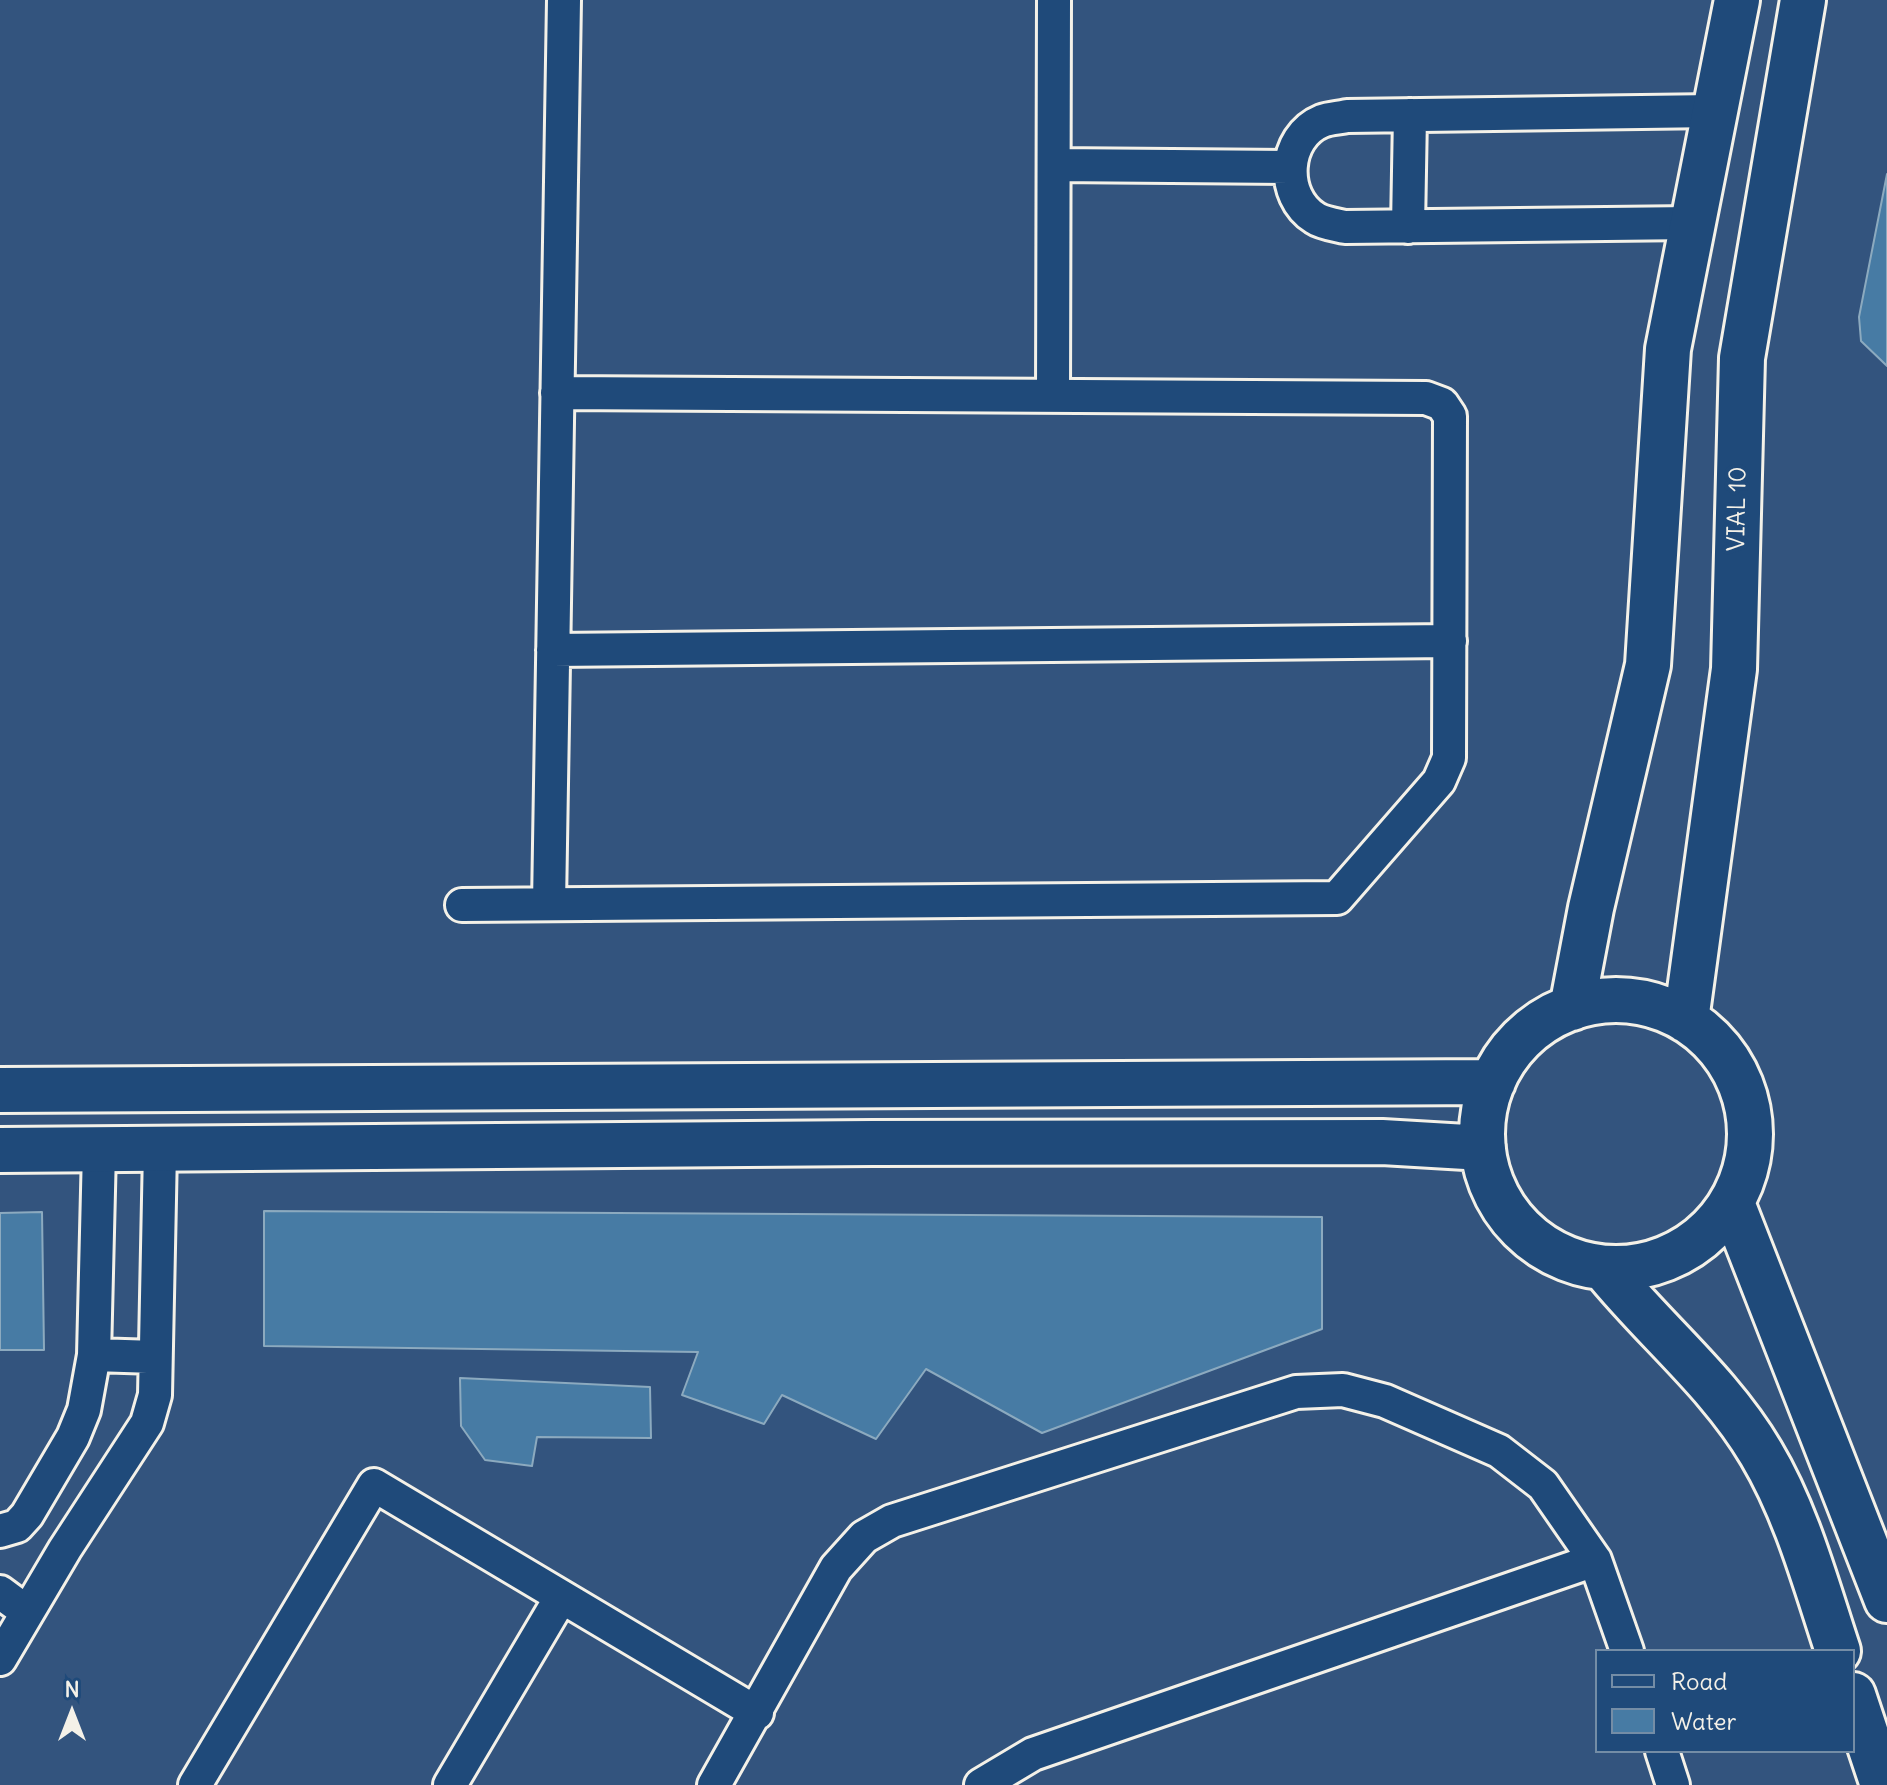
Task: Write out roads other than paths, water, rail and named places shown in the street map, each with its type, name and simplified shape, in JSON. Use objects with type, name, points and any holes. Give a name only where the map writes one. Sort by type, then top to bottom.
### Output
[{"type":"street","points":[[549,904],[564,0]]},
{"type":"street","points":[[1053,396],[1054,0]]},
{"type":"street","points":[[1572,1008],[1591,908],[1648,665],[1668,349],[1737,0]]},
{"type":"street","name":"VIAL 10","points":[[1686,1020],[1734,669],[1742,358],[1803,0]]},
{"type":"street","points":[[1693,223],[1345,227],[1315,219],[1294,197],[1289,167],[1300,139],[1321,122],[1347,116],[1715,111]]},
{"type":"street","points":[[1408,227],[1410,115]]},
{"type":"street","points":[[1054,165],[1289,167]]},
{"type":"street","points":[[462,905],[1337,898],[1439,781],[1449,758],[1450,416],[1442,404],[1426,398],[557,393]]},
{"type":"street","points":[[553,650],[1450,641]]},
{"type":"street","points":[[1598,1001],[1628,1001],[1658,1007],[1686,1020],[1710,1038],[1729,1061],[1746,1102],[1750,1147],[1744,1176],[1732,1203],[1713,1227],[1690,1246],[1663,1259],[1634,1267],[1604,1268],[1575,1262],[1547,1249],[1523,1231],[1504,1208],[1490,1181],[1483,1148],[1482,1122],[1500,1065],[1529,1032],[1572,1008],[1598,1001]]},
{"type":"street","points":[[0,1090],[1045,1087],[1308,1081],[1493,1082]]},
{"type":"street","points":[[872,1143],[909,1130],[1058,1128],[1067,1120],[1069,1102],[1063,1093],[1045,1087]]},
{"type":"street","points":[[65,1549],[8,1529],[73,1437],[84,1410],[94,1355],[99,1150],[103,1122],[124,1105],[227,1104],[284,1091]]},
{"type":"street","points":[[0,1150],[1382,1142],[1483,1148]]},
{"type":"street","points":[[0,1659],[65,1549],[147,1423],[155,1395],[160,1150]]},
{"type":"street","points":[[1732,1203],[1887,1600]]},
{"type":"street","points":[[1604,1268],[1644,1317],[1713,1388],[1760,1451],[1783,1495],[1837,1649]]},
{"type":"street","points":[[94,1355],[155,1357]]},
{"type":"street","points":[[714,1785],[836,1568],[864,1537],[892,1521],[1296,1392],[1343,1390],[1385,1401],[1499,1451],[1543,1485],[1595,1560],[1626,1649]]},
{"type":"street","points":[[195,1785],[374,1485],[560,1599],[757,1713]]},
{"type":"street","points":[[981,1785],[1033,1754],[1595,1560]]},
{"type":"street","points":[[0,1592],[27,1612]]},
{"type":"street","points":[[450,1785],[560,1599]]},
{"type":"street","points":[[1855,1701],[1883,1785]]},
{"type":"water","points":[[1887,174],[1887,366],[1861,341],[1859,317]]},
{"type":"water","points":[[264,1211],[1322,1217],[1322,1329],[1042,1433],[926,1369],[876,1439],[782,1395],[764,1424],[682,1395],[698,1352],[264,1346]]},
{"type":"water","points":[[42,1212],[44,1350],[0,1350],[0,1213]]},
{"type":"water","points":[[460,1378],[650,1387],[651,1438],[537,1437],[532,1466],[485,1460],[461,1426]]}]
